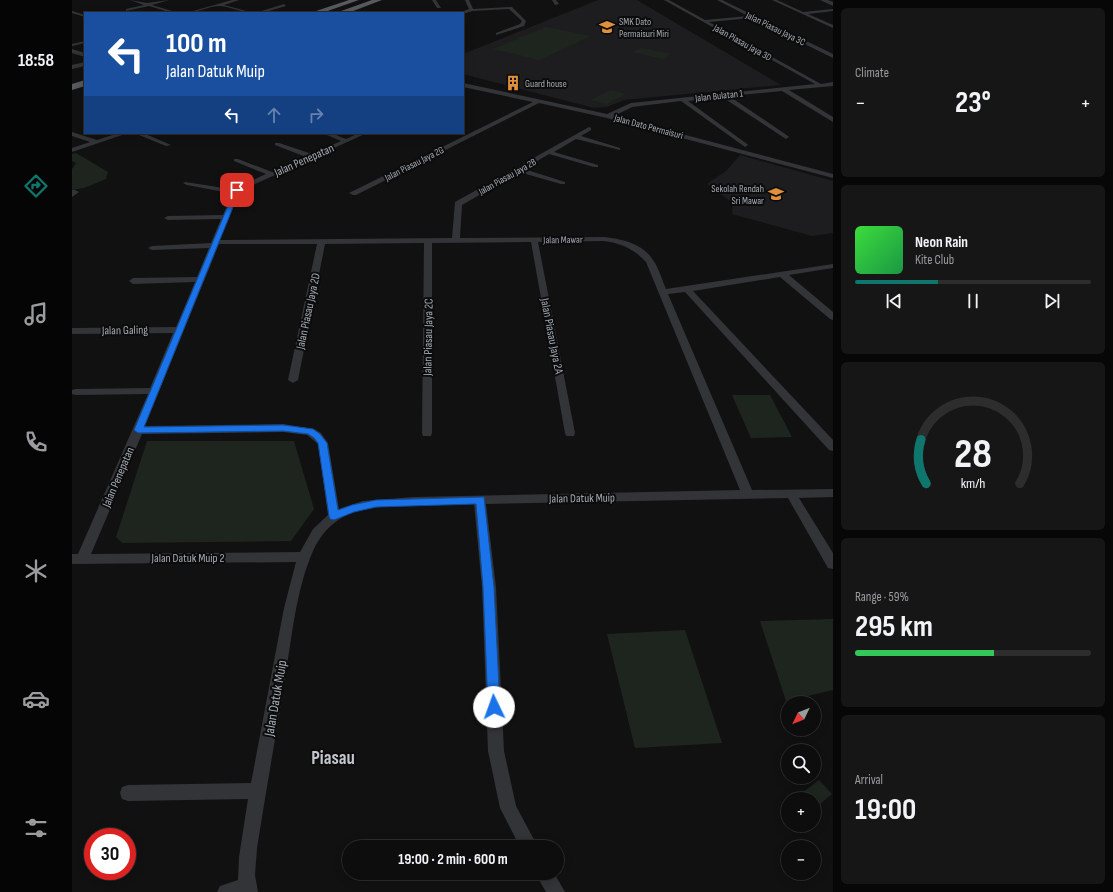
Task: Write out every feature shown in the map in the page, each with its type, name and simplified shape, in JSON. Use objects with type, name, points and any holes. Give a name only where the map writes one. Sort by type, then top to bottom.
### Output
[{"type":"highway","points":[[317,12],[356,0]]},
{"type":"highway","points":[[341,12],[379,0]]},
{"type":"highway","points":[[72,88],[84,83]]},
{"type":"highway","points":[[72,96],[84,92]]},
{"type":"street","points":[[132,0],[174,12]]},
{"type":"street","points":[[128,10],[167,0]]},
{"type":"street","points":[[192,12],[237,0]]},
{"type":"street","points":[[434,0],[438,7]]},
{"type":"street","points":[[467,0],[472,10]]},
{"type":"street","name":"Jalan Piasau Jaya 3D","points":[[666,0],[820,85]]},
{"type":"street","name":"Jalan Piasau Jaya 3C","points":[[719,0],[833,56]]},
{"type":"street","points":[[774,0],[833,27]]},
{"type":"street","points":[[823,0],[833,4]]},
{"type":"street","points":[[219,5],[248,12]]},
{"type":"street","points":[[260,12],[284,5]]},
{"type":"street","points":[[464,13],[472,10],[520,7]]},
{"type":"street","points":[[498,34],[524,23],[510,8]]},
{"type":"street","points":[[803,13],[833,10]]},
{"type":"street","points":[[72,12],[84,16]]},
{"type":"street","points":[[72,16],[79,14]]},
{"type":"street","points":[[704,21],[752,17]]},
{"type":"street","points":[[72,45],[84,42]]},
{"type":"street","points":[[820,50],[833,49]]},
{"type":"street","points":[[72,51],[84,55]]},
{"type":"street","points":[[72,67],[84,64]]},
{"type":"street","name":"Jalan Bulatan 1","points":[[608,116],[632,105],[833,84]]},
{"type":"street","name":"Jalan Dato Permaisuri","points":[[466,86],[608,116],[833,176]]},
{"type":"street","points":[[783,89],[833,120]]},
{"type":"street","points":[[723,95],[786,137]]},
{"type":"street","points":[[682,99],[745,145]]},
{"type":"street","name":"Jalan Piasau Jaya 2G","points":[[353,193],[539,101]]},
{"type":"street","name":"Jalan Piasau Jaya 2B","points":[[456,240],[456,207],[458,204],[589,129]]},
{"type":"street","points":[[72,134],[97,142]]},
{"type":"street","points":[[72,150],[122,134]]},
{"type":"street","points":[[140,134],[168,145]]},
{"type":"street","points":[[327,134],[347,141]]},
{"type":"street","name":"Jalan Penepatan","points":[[77,559],[138,430],[237,190],[362,134]]},
{"type":"street","points":[[576,136],[618,149]]},
{"type":"street","points":[[277,144],[311,156]]},
{"type":"street","points":[[548,152],[596,166]]},
{"type":"street","points":[[236,160],[272,174]]},
{"type":"street","points":[[519,170],[563,183]]},
{"type":"street","points":[[187,183],[224,190],[237,190]]},
{"type":"street","points":[[168,218],[226,217]]},
{"type":"street","name":"Jalan Mawar","points":[[152,248],[214,244],[428,240],[603,239],[617,240],[630,244],[641,250],[650,261],[748,495]]},
{"type":"street","name":"Jalan Piasau Jaya 2C","points":[[427,433],[428,240]]},
{"type":"street","name":"Jalan Piasau Jaya 2A","points":[[534,240],[570,433]]},
{"type":"street","name":"Jalan Piasau Jaya 2D","points":[[293,380],[322,241]]},
{"type":"street","points":[[662,292],[833,266]]},
{"type":"street","points":[[782,274],[833,317]]},
{"type":"street","points":[[133,281],[200,279]]},
{"type":"street","points":[[687,289],[833,447]]},
{"type":"street","name":"Jalan Galing","points":[[72,331],[179,330]]},
{"type":"street","points":[[76,392],[153,391]]},
{"type":"street","points":[[138,430],[283,428],[310,432],[317,436],[323,443],[334,516]]},
{"type":"street","name":"Jalan Datuk Muip","points":[[248,889],[248,855],[258,791],[294,596],[304,557],[320,529],[334,516],[352,508],[376,504],[480,500],[833,493]]},
{"type":"street","points":[[791,494],[833,564]]},
{"type":"street","points":[[480,500],[489,587],[496,751],[508,808],[525,840]]},
{"type":"street","name":"Jalan Datuk Muip 2","points":[[77,559],[304,557]]},
{"type":"street","points":[[128,793],[258,791]]},
{"type":"street","points":[[548,880],[556,892]]},
{"type":"street","points":[[226,892],[248,889]]},
{"type":"shaded area","name":"SMK Dato Permaisuri Miri","points":[[598,0],[637,0],[781,85],[624,100],[607,107],[594,108],[464,74],[464,54]]},
{"type":"shaded area","points":[[546,27],[591,36],[539,60],[493,49]]},
{"type":"shaded area","points":[[641,48],[671,54],[663,59],[632,52]]},
{"type":"shaded area","points":[[610,90],[626,94],[607,104],[591,100]]},
{"type":"shaded area","points":[[76,153],[108,172],[106,179],[84,188],[72,190],[72,169],[76,163],[72,161],[72,154]]},
{"type":"shaded area","name":"Sekolah Rendah Sri Mawar","points":[[740,155],[833,181],[833,233],[812,236],[732,214],[733,203],[707,184],[727,170]]},
{"type":"shaded area","points":[[732,395],[770,395],[792,437],[751,438]]},
{"type":"shaded area","points":[[147,441],[294,441],[314,509],[291,541],[122,543],[116,537]]},
{"type":"shaded area","points":[[833,619],[833,690],[807,696],[784,696],[760,621]]},
{"type":"shaded area","points":[[685,630],[722,743],[635,748],[607,634]]},
{"type":"shaded area","points":[[821,782],[832,794],[821,803],[821,792],[803,792],[814,784],[821,784]]},
{"type":"place","name":"SMK Dato Permaisuri Miri","points":[[607,27]]},
{"type":"place","name":"Guard house","points":[[513,83]]},
{"type":"place","name":"Sekolah Rendah Sri Mawar","points":[[776,194]]},
{"type":"district","name":"Piasau","points":[[333,757]]},
{"type":"route","points":[[237,190],[138,430],[283,428],[310,432],[317,436],[323,443],[334,516],[352,508],[376,504],[413,501],[480,500],[489,587],[494,707]]}]
